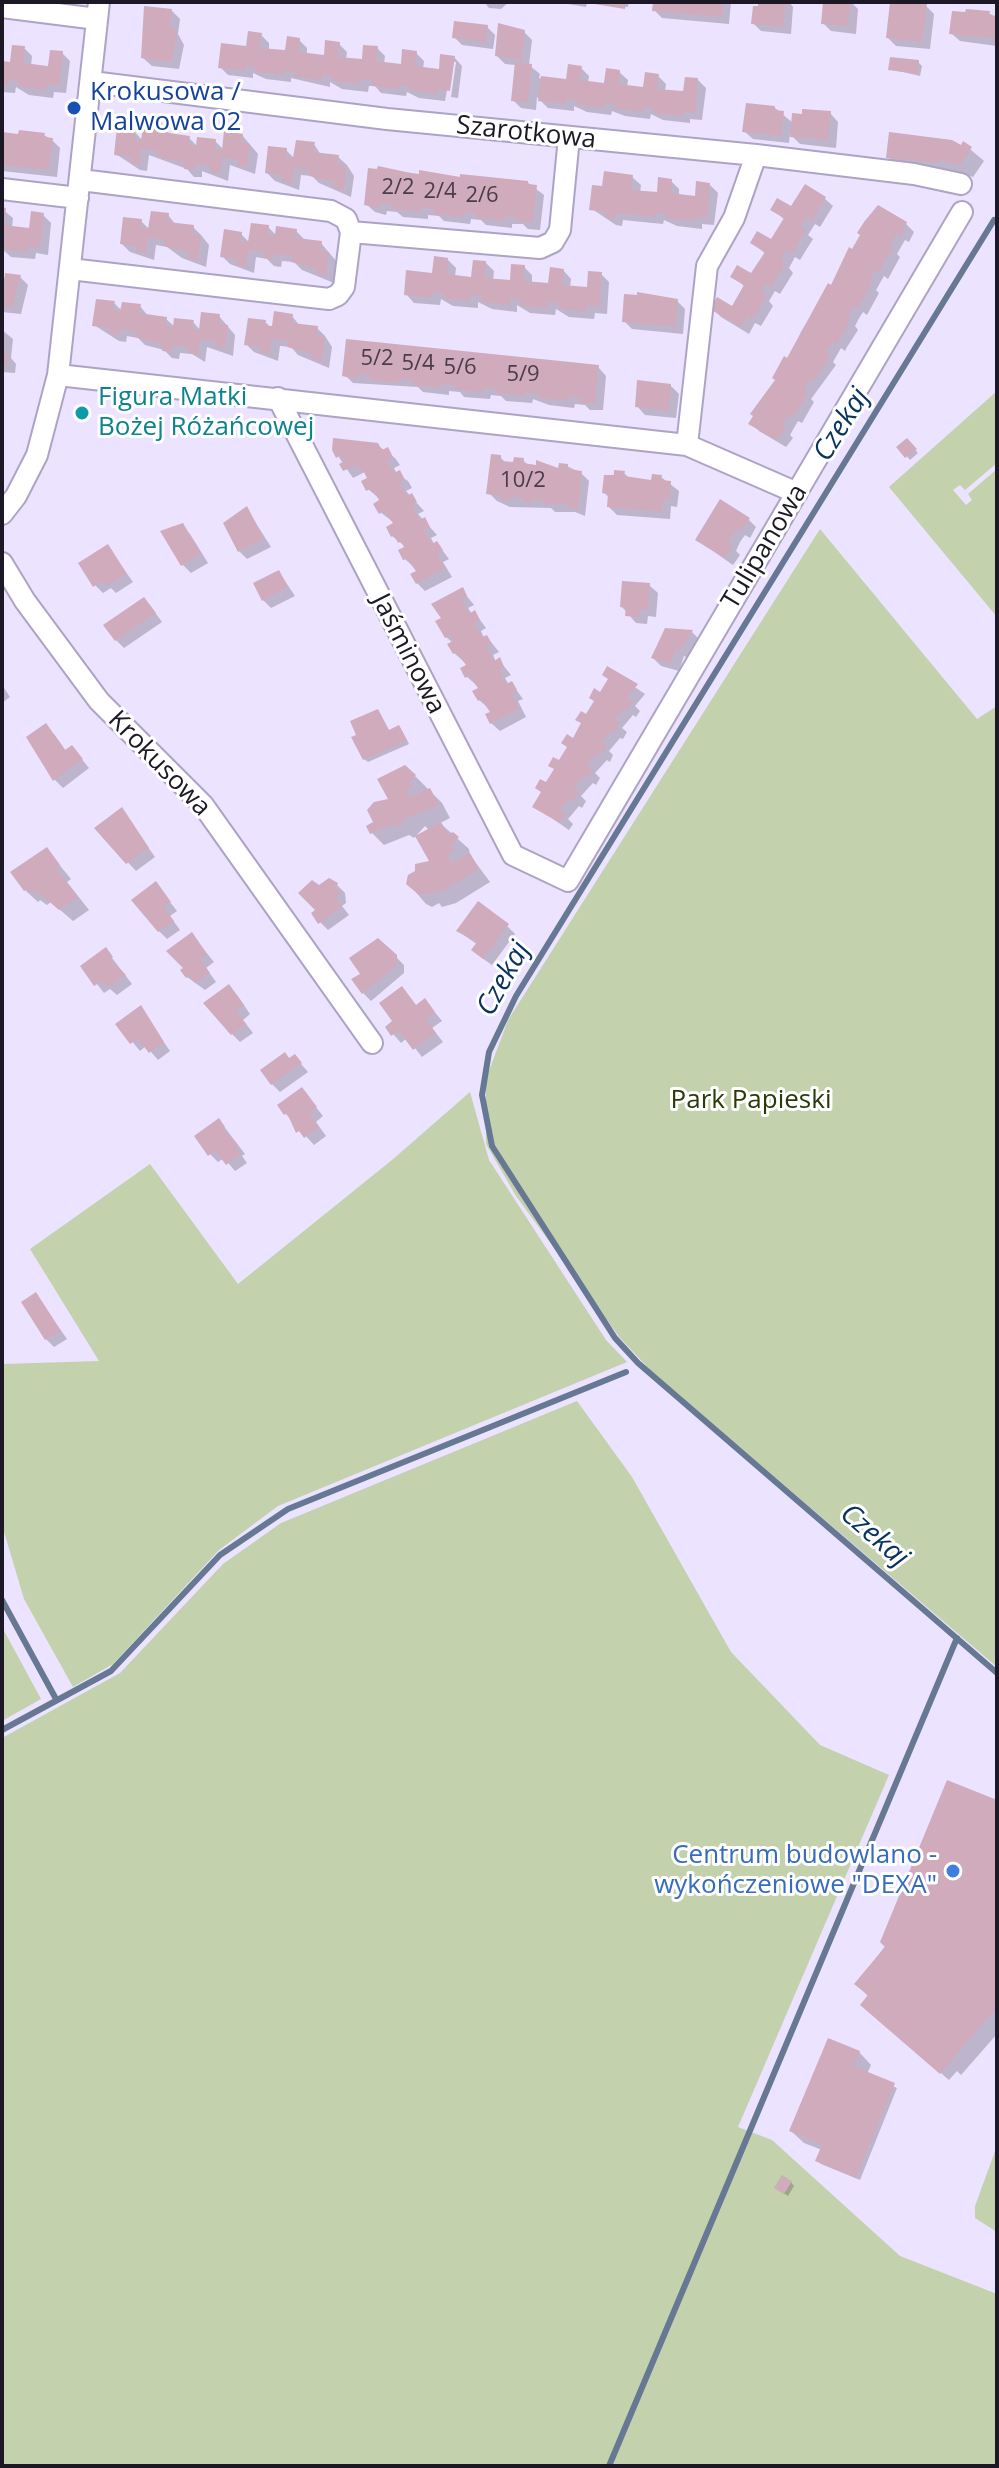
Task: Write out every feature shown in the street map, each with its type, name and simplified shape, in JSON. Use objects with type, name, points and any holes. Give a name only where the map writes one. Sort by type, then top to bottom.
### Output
[{"type":"street","points":[[2,7],[98,10],[58,375],[37,455],[16,496],[2,514]]},
{"type":"street","name":"Szarotkowa","points":[[92,82],[387,119],[756,155],[914,174],[961,184]]},
{"type":"street","points":[[351,232],[533,248],[547,246],[560,230],[569,137]]},
{"type":"street","points":[[687,445],[707,266],[734,218],[756,155]]},
{"type":"street","points":[[2,189],[80,189],[331,211],[346,219],[351,232],[344,287],[338,295],[329,299],[70,269]]},
{"type":"street","name":"Tulipanowa","points":[[568,881],[962,212]]},
{"type":"street","points":[[58,375],[687,445],[797,493]]},
{"type":"street","name":"Jaśminowa","points":[[278,398],[513,855],[568,881]]},
{"type":"street","name":"Krokusowa","points":[[2,563],[25,601],[99,701],[203,805],[372,1043]]},
{"type":"green space","points":[[997,391],[997,463],[965,490],[960,485],[953,490],[966,505],[972,500],[968,494],[997,469],[997,617],[889,487]]},
{"type":"green space","name":"Park Papieski","points":[[820,529],[977,719],[997,706],[997,1667],[654,1374],[620,1338],[516,1196],[486,1144],[486,1079],[508,1020]]},
{"type":"green space","points":[[470,1092],[489,1160],[606,1340],[627,1362],[278,1506],[219,1550],[113,1664],[73,1687],[24,1599],[2,1525],[2,1364],[99,1361],[30,1249],[150,1164],[238,1284],[392,1160]]},
{"type":"green space","points":[[577,1401],[632,1477],[731,1652],[820,1745],[889,1775],[738,2127],[772,2140],[900,2256],[997,2294],[997,2466],[2,2466],[2,1738],[120,1673],[223,1564],[281,1523]]},
{"type":"green space","points":[[2,1627],[41,1699],[2,1721]]},
{"type":"green space","points":[[997,2146],[997,2232],[975,2218],[975,2206]]},
{"type":"building","points":[[582,2],[626,2],[625,9]]},
{"type":"building","points":[[653,2],[723,2],[722,17],[652,11]]},
{"type":"building","points":[[758,2],[786,2],[783,27],[751,24],[753,6],[758,6]]},
{"type":"building","points":[[823,2],[851,2],[848,26],[821,24]]},
{"type":"building","points":[[890,2],[927,4],[922,42],[886,38]]},
{"type":"building","points":[[144,6],[172,9],[170,28],[175,28],[177,36],[171,62],[141,58]]},
{"type":"building","points":[[966,9],[990,11],[989,15],[997,16],[997,39],[949,34],[952,11],[965,12]]},
{"type":"building","points":[[454,21],[488,25],[486,42],[452,38]]},
{"type":"building","points":[[498,23],[525,30],[522,60],[495,56]]},
{"type":"building","points":[[248,31],[262,33],[260,48],[285,50],[287,36],[300,38],[299,52],[324,55],[325,40],[340,42],[338,57],[362,59],[363,45],[378,46],[376,61],[401,64],[402,49],[417,51],[415,66],[439,69],[440,54],[455,56],[450,91],[438,89],[437,94],[409,90],[410,86],[399,85],[399,89],[371,86],[372,80],[361,79],[360,84],[332,81],[333,77],[323,75],[322,80],[294,77],[295,72],[284,71],[283,75],[255,72],[256,68],[246,66],[245,71],[218,68],[221,43],[246,46]]},
{"type":"building","points":[[12,45],[25,46],[23,63],[48,66],[50,50],[63,51],[59,86],[47,84],[46,90],[19,87],[20,82],[8,80],[8,86],[2,85],[2,61],[10,62]]},
{"type":"building","points":[[890,57],[919,60],[918,74],[888,70]]},
{"type":"building","points":[[515,62],[532,64],[528,103],[511,101]]},
{"type":"building","points":[[568,64],[582,66],[580,80],[604,83],[606,68],[620,70],[619,84],[643,87],[645,72],[659,74],[657,89],[683,91],[685,77],[698,78],[695,113],[683,112],[682,116],[653,113],[654,109],[643,107],[643,112],[615,109],[615,104],[605,103],[604,108],[577,105],[577,100],[566,99],[566,104],[538,101],[541,76],[566,79]]},
{"type":"building","points":[[746,103],[775,106],[774,110],[784,111],[781,136],[742,132]]},
{"type":"building","points":[[802,109],[831,111],[828,140],[790,137],[792,113],[802,114]]},
{"type":"building","points":[[144,121],[162,123],[161,132],[190,136],[188,145],[196,146],[197,137],[216,139],[215,149],[222,150],[224,131],[243,134],[242,143],[250,144],[247,167],[237,166],[238,160],[222,158],[220,174],[210,172],[211,166],[195,164],[194,170],[184,169],[185,163],[157,157],[157,151],[141,148],[140,164],[130,163],[131,157],[114,155],[117,127],[135,130],[134,139],[141,140]]},
{"type":"building","points":[[19,130],[45,133],[44,137],[53,138],[49,170],[2,165],[2,132],[18,134]]},
{"type":"building","points":[[889,132],[952,140],[961,145],[963,141],[972,147],[960,166],[941,160],[939,163],[886,158]]},
{"type":"building","points":[[296,140],[315,142],[313,152],[339,155],[338,165],[346,166],[344,190],[333,188],[334,182],[309,176],[310,170],[294,168],[292,183],[282,182],[282,176],[265,173],[268,146],[287,148],[286,158],[293,158]]},
{"type":"building","points":[[378,166],[419,174],[419,170],[460,177],[460,174],[528,181],[528,184],[537,185],[533,222],[518,222],[518,218],[505,216],[504,221],[476,218],[476,213],[463,212],[463,217],[434,214],[434,209],[421,207],[421,212],[392,209],[393,205],[379,203],[379,208],[364,205],[368,168],[377,169]]},
{"type":"building","points":[[604,171],[633,175],[632,190],[657,192],[658,177],[672,179],[671,193],[695,196],[696,181],[710,183],[707,218],[695,217],[694,221],[666,218],[667,214],[656,213],[656,217],[615,213],[615,219],[606,218],[606,212],[589,210],[592,185],[602,186]]},
{"type":"building","points":[[805,184],[826,197],[812,221],[806,217],[801,227],[806,230],[792,254],[786,250],[781,260],[786,263],[772,287],[766,284],[761,293],[767,296],[752,320],[747,317],[740,327],[710,309],[717,297],[732,306],[744,285],[730,277],[737,265],[751,273],[765,252],[750,243],[757,231],[771,239],[784,218],[770,210],[777,198],[791,206]]},
{"type":"building","points":[[878,205],[907,222],[904,230],[901,236],[897,233],[879,272],[875,270],[869,281],[872,283],[858,308],[854,306],[850,312],[848,325],[837,344],[833,342],[826,353],[830,356],[814,381],[811,378],[804,390],[808,393],[793,417],[789,415],[782,426],[786,429],[777,440],[748,424],[753,416],[750,414],[775,380],[772,378],[784,356],[787,358],[828,283],[831,285],[849,247],[852,249],[860,235],[857,233]]},
{"type":"building","points":[[2,207],[6,208],[4,225],[29,228],[31,211],[44,213],[40,248],[28,246],[27,252],[2,249]]},
{"type":"building","points":[[151,211],[169,213],[168,222],[194,225],[193,235],[201,235],[198,260],[188,259],[189,253],[164,246],[164,240],[148,238],[146,253],[137,252],[137,246],[120,244],[123,217],[142,219],[141,228],[148,229]]},
{"type":"building","points":[[251,223],[269,225],[268,235],[275,235],[276,226],[297,229],[296,238],[322,241],[321,251],[329,252],[326,276],[316,274],[317,269],[291,262],[292,256],[274,254],[273,260],[263,258],[264,252],[248,250],[246,266],[236,265],[237,259],[220,257],[224,229],[242,232],[241,241],[248,242]]},
{"type":"building","points":[[434,256],[448,258],[447,274],[471,277],[473,260],[486,261],[485,278],[510,280],[511,264],[525,265],[524,281],[548,283],[550,267],[564,269],[562,285],[587,287],[588,271],[602,272],[599,307],[587,306],[586,312],[559,309],[559,303],[548,302],[547,308],[520,306],[521,300],[510,298],[510,305],[481,302],[482,296],[471,295],[470,301],[443,298],[443,293],[433,292],[433,298],[404,295],[406,270],[432,273]]},
{"type":"building","points":[[5,273],[21,275],[13,307],[2,306]]},
{"type":"building","points":[[637,292],[678,299],[675,327],[622,322],[624,294],[637,295]]},
{"type":"building","points":[[96,299],[115,301],[113,310],[120,311],[122,302],[141,304],[139,313],[167,317],[166,326],[173,327],[174,318],[194,320],[192,329],[199,330],[201,312],[220,314],[219,323],[228,325],[225,349],[215,347],[216,341],[200,340],[198,355],[188,353],[189,347],[172,346],[172,352],[162,351],[163,345],[135,337],[135,331],[119,329],[119,335],[109,334],[110,328],[92,326]]},
{"type":"building","points":[[274,311],[293,314],[292,323],[318,326],[317,336],[325,337],[322,361],[312,360],[313,354],[287,347],[288,341],[272,339],[270,354],[260,353],[261,347],[244,345],[248,318],[266,320],[265,326],[272,326]]},
{"type":"building","points":[[346,339],[599,365],[595,403],[580,403],[581,398],[567,397],[567,401],[538,398],[539,394],[525,392],[525,396],[496,393],[496,389],[483,388],[483,392],[454,389],[455,385],[441,384],[441,388],[412,385],[413,380],[405,379],[399,379],[399,383],[370,380],[371,376],[358,374],[357,379],[342,376]]},
{"type":"building","points":[[2,353],[9,354],[7,366],[2,365]]},
{"type":"building","points":[[637,380],[671,384],[669,411],[635,407]]},
{"type":"building","points":[[333,438],[378,443],[382,450],[388,447],[393,457],[387,460],[394,473],[400,470],[405,480],[399,482],[407,496],[412,493],[417,502],[412,505],[420,520],[425,517],[430,527],[424,530],[432,544],[437,541],[443,550],[437,553],[445,568],[416,584],[410,574],[416,571],[407,559],[403,560],[398,550],[404,547],[401,541],[398,543],[394,535],[391,537],[386,527],[393,523],[383,511],[379,514],[373,504],[379,500],[370,489],[366,491],[361,481],[367,478],[364,472],[357,465],[343,471],[339,464],[345,461],[341,455],[336,458],[332,450]]},
{"type":"building","points":[[907,438],[917,449],[905,458],[896,447]]},
{"type":"building","points":[[491,454],[501,455],[501,461],[513,462],[514,457],[524,458],[523,463],[536,465],[536,460],[558,468],[559,463],[568,464],[568,469],[582,471],[578,509],[568,508],[569,504],[545,504],[546,501],[533,499],[533,503],[523,502],[523,498],[500,499],[501,496],[486,494]]},
{"type":"building","points":[[614,470],[625,471],[624,476],[651,480],[652,474],[662,475],[661,480],[671,481],[670,500],[664,499],[662,512],[607,507],[608,494],[602,493],[604,475],[614,475]]},
{"type":"building","points":[[720,499],[750,518],[741,531],[737,528],[728,542],[733,545],[725,558],[695,540]]},
{"type":"building","points":[[247,506],[264,539],[238,552],[223,523]]},
{"type":"building","points":[[183,523],[201,554],[181,566],[160,531]]},
{"type":"building","points":[[108,544],[127,574],[106,586],[102,581],[93,587],[78,563]]},
{"type":"building","points":[[279,570],[288,587],[262,601],[253,583]]},
{"type":"building","points":[[622,581],[650,583],[648,610],[640,609],[640,617],[625,616],[626,608],[620,607]]},
{"type":"building","points":[[463,587],[467,596],[462,600],[469,614],[475,610],[480,620],[474,623],[482,637],[487,635],[492,644],[486,647],[494,661],[500,657],[504,667],[499,670],[506,684],[512,681],[517,690],[511,693],[519,709],[490,724],[485,714],[490,712],[472,691],[478,688],[469,676],[465,678],[460,668],[466,665],[447,644],[453,641],[450,635],[445,638],[435,621],[441,618],[431,604]]},
{"type":"building","points":[[144,597],[156,613],[115,641],[103,625]]},
{"type":"building","points":[[665,628],[693,630],[680,651],[676,650],[671,664],[651,658]]},
{"type":"building","points":[[607,666],[638,684],[627,698],[633,701],[627,711],[624,709],[615,719],[620,723],[614,733],[611,731],[601,742],[607,746],[601,755],[598,753],[587,765],[593,769],[587,779],[584,776],[574,788],[579,791],[574,801],[570,799],[560,810],[566,814],[560,823],[532,807],[541,792],[535,788],[540,779],[546,782],[554,769],[548,766],[553,757],[559,760],[567,747],[561,743],[567,734],[573,738],[581,723],[575,720],[581,711],[586,714],[594,701],[589,698],[594,688],[600,692],[608,679],[602,675]]},
{"type":"building","points":[[378,709],[389,730],[399,725],[407,740],[363,760],[351,737],[356,735],[350,721]]},
{"type":"building","points":[[46,723],[65,750],[72,745],[83,759],[53,781],[26,737]]},
{"type":"building","points":[[405,765],[416,775],[409,782],[412,788],[406,791],[410,798],[430,788],[439,805],[404,819],[400,827],[395,824],[370,834],[366,826],[373,822],[367,810],[374,802],[388,799],[377,779]]},
{"type":"building","points":[[122,807],[149,848],[126,864],[94,828]]},
{"type":"building","points":[[441,822],[448,835],[453,832],[459,837],[451,846],[454,852],[447,855],[451,863],[470,853],[479,869],[443,891],[419,895],[406,884],[408,875],[415,871],[415,864],[429,861],[415,836]]},
{"type":"building","points":[[47,847],[60,865],[56,868],[78,897],[59,910],[37,891],[33,894],[27,889],[24,891],[10,872]]},
{"type":"building","points":[[329,878],[338,883],[336,888],[340,894],[336,897],[342,907],[318,924],[311,913],[315,910],[298,893],[312,880],[319,885]]},
{"type":"building","points":[[156,881],[171,902],[163,907],[174,921],[158,932],[131,900]]},
{"type":"building","points":[[478,901],[509,924],[483,959],[471,950],[477,942],[456,931]]},
{"type":"building","points":[[192,932],[207,954],[200,959],[210,973],[195,983],[190,976],[186,978],[180,970],[183,968],[166,951]]},
{"type":"building","points":[[378,938],[397,955],[397,965],[362,994],[351,979],[360,974],[349,958]]},
{"type":"building","points":[[106,947],[113,957],[110,959],[126,975],[107,988],[102,981],[94,986],[80,966]]},
{"type":"building","points":[[229,984],[244,1005],[236,1011],[246,1024],[231,1035],[203,1003]]},
{"type":"building","points":[[402,986],[416,1005],[425,998],[435,1012],[426,1019],[436,1033],[413,1050],[399,1031],[391,1036],[385,1027],[392,1021],[379,1003]]},
{"type":"building","points":[[141,1005],[164,1042],[149,1053],[138,1039],[130,1044],[115,1024]]},
{"type":"building","points":[[285,1052],[289,1058],[295,1054],[302,1063],[271,1085],[260,1070]]},
{"type":"building","points":[[302,1087],[317,1107],[309,1113],[319,1127],[304,1138],[299,1131],[296,1133],[287,1113],[284,1115],[277,1105]]},
{"type":"building","points":[[219,1118],[241,1154],[226,1165],[215,1150],[208,1156],[194,1136]]},
{"type":"building","points":[[36,1292],[61,1331],[45,1340],[21,1302]]},
{"type":"building","name":"Centrum budowlano - wykończeniowe \"DEXA\"","points":[[947,1780],[997,1800],[997,2007],[940,2074],[860,2005],[868,1995],[854,1984],[885,1947],[880,1942]]},
{"type":"building","points":[[828,2038],[860,2051],[853,2066],[895,2083],[856,2178],[815,2161],[822,2145],[789,2131]]},
{"type":"building","points":[[782,2175],[792,2181],[784,2194],[774,2188]]},
{"type":"waterway","name":"Czekaj","points":[[994,220],[516,996],[489,1052],[482,1095],[492,1146],[615,1338],[638,1363],[997,1673]]},
{"type":"waterway","points":[[2,1730],[111,1671],[220,1555],[288,1509],[626,1372]]},
{"type":"waterway","points":[[2,1600],[56,1699]]},
{"type":"waterway","points":[[609,2466],[957,1638]]},
{"type":"place","name":"Krokusowa / Malwowa 02","points":[[74,108]]},
{"type":"place","name":"Figura Matki Bożej Różańcowej","points":[[82,413]]},
{"type":"place","name":"Centrum budowlano - wykończeniowe \"DEXA\"","points":[[953,1871]]}]
